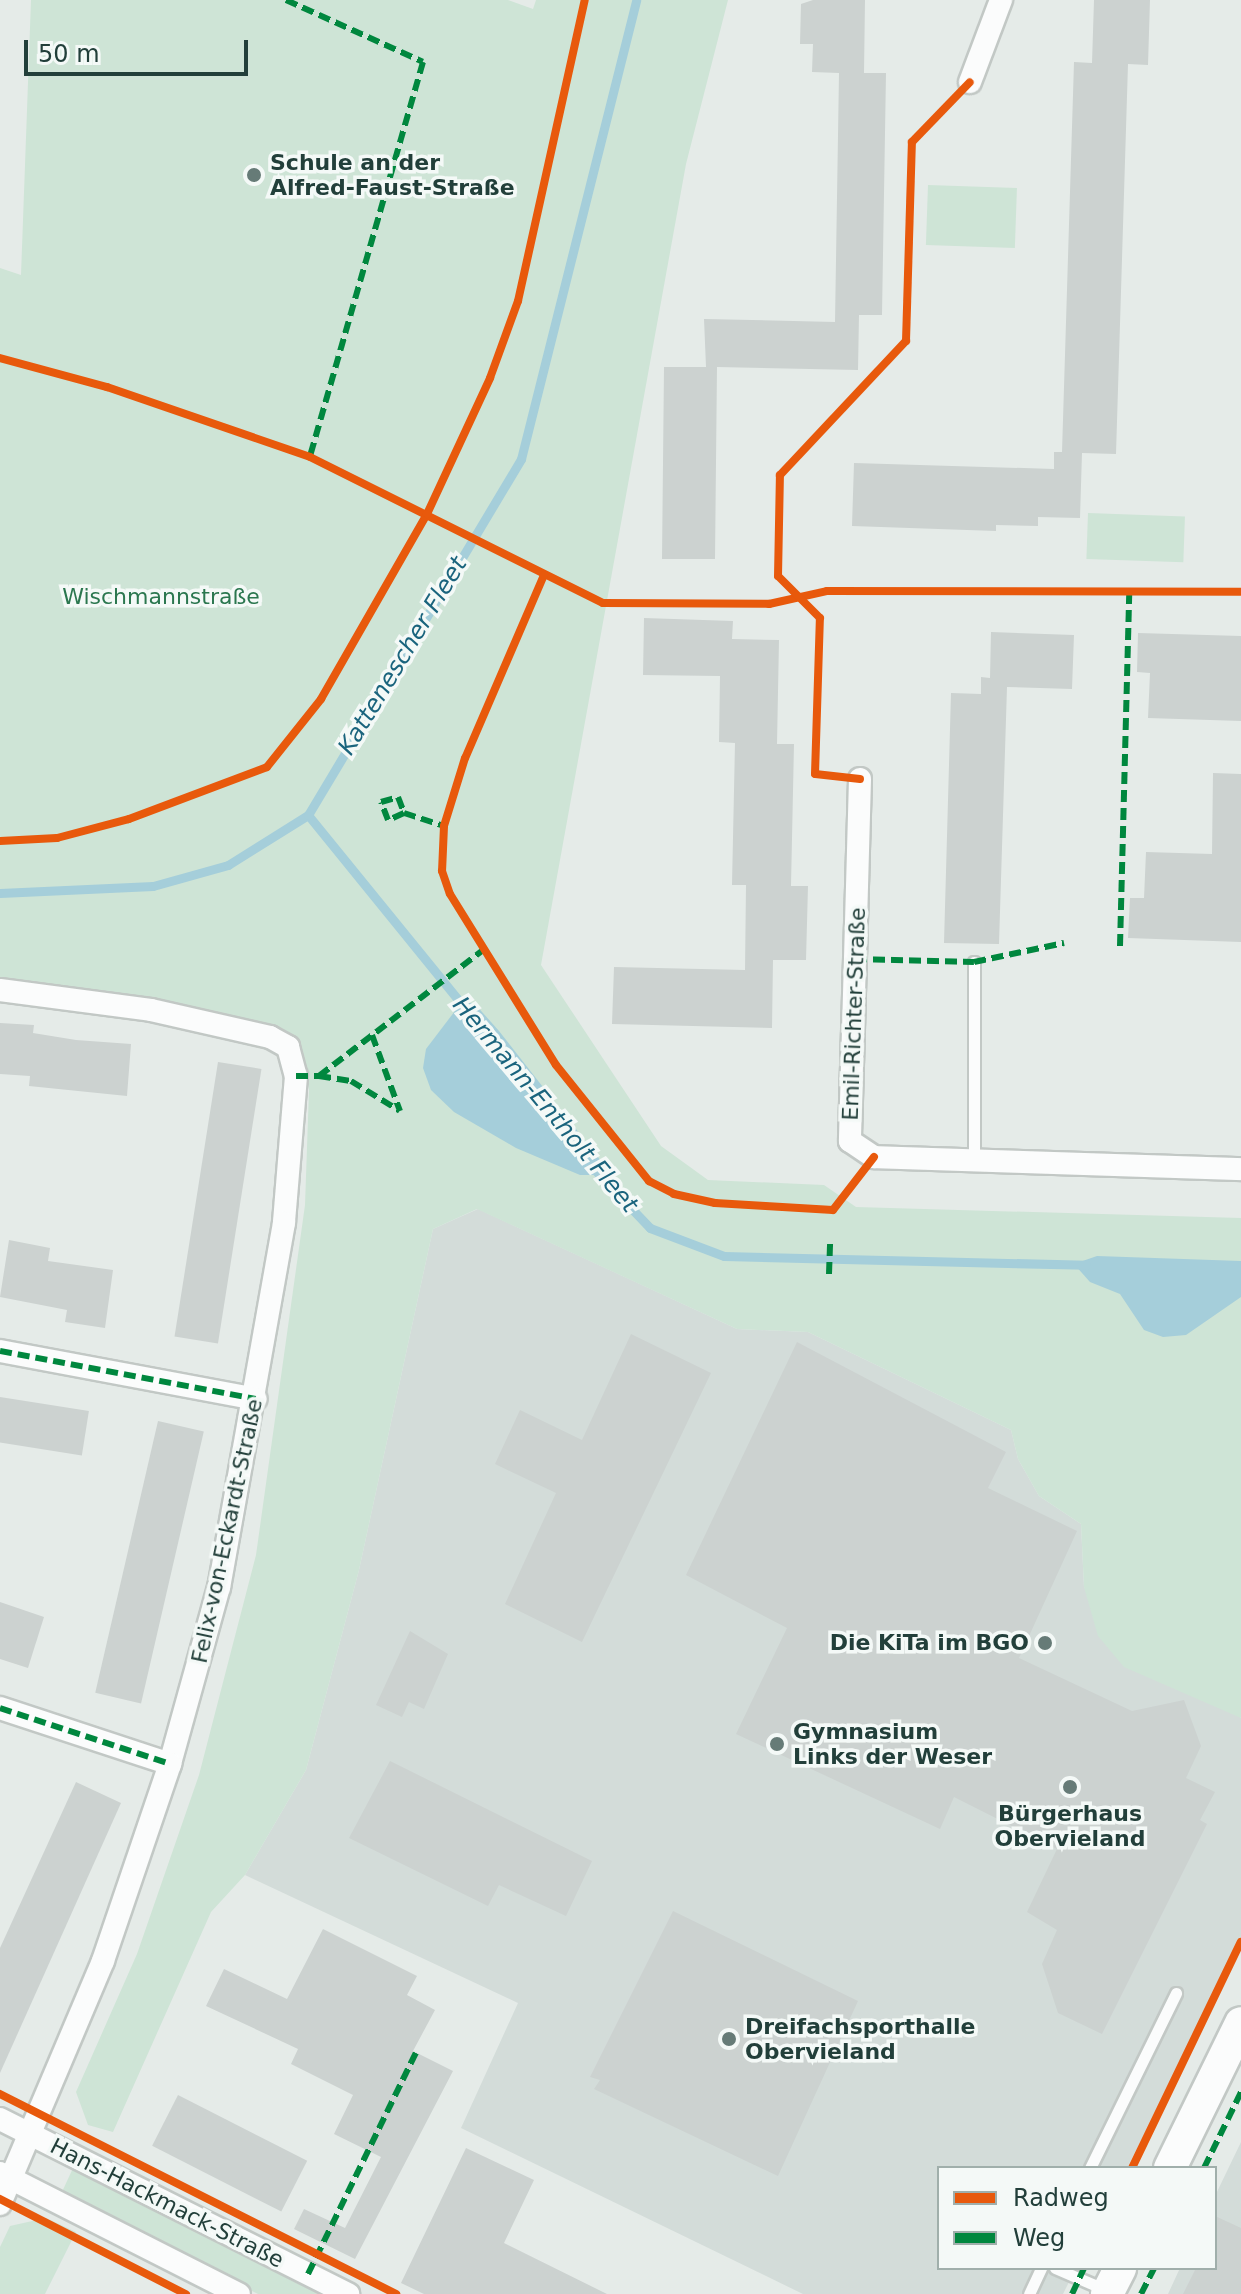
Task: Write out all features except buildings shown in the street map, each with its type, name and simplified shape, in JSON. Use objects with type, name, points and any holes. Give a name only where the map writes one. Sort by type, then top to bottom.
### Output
[{"type":"street","points":[[970,82],[1001,0]]},
{"type":"street","name":"Emil-Richter-Straße","points":[[860,779],[850,1141],[874,1157],[1241,1169]]},
{"type":"street","name":"Felix-von-Eckardt-Straße","points":[[0,990],[151,1010],[270,1037],[288,1047],[296,1076],[284,1223],[256,1399],[219,1587],[170,1764],[103,1961],[30,2134]]},
{"type":"street","points":[[0,1351],[256,1399]]},
{"type":"street","points":[[0,1708],[170,1764]]},
{"type":"street","points":[[1171,2166],[1241,2023]]},
{"type":"street","name":"Hans-Hackmack-Straße","points":[[0,2119],[348,2294]]},
{"type":"street","name":"Hans-Hackmack-Straße","points":[[0,2204],[6,2175],[30,2134]]},
{"type":"street","points":[[6,2175],[239,2294]]},
{"type":"lane","points":[[974,962],[974,1159]]},
{"type":"lane","points":[[1091,2166],[1176,1993]]},
{"type":"lane","points":[[1029,2294],[1040,2270]]},
{"type":"lane","points":[[1062,2270],[1112,2284]]},
{"type":"shaded area","name":"Gymnasium Links der Weser","points":[[478,1209],[737,1329],[808,1332],[1011,1430],[1018,1459],[1039,1496],[1081,1524],[1084,1587],[1241,1718],[1241,1946],[1128,2166],[937,2166],[937,2270],[1075,2270],[1063,2294],[803,2294],[461,2128],[518,2003],[245,1875],[306,1770],[359,1570],[433,1229]]},
{"type":"shaded area","points":[[1241,2142],[1241,2294],[1168,2294],[1179,2270],[1217,2270],[1217,2192]]},
{"type":"green space","name":"Wischmannstraße","points":[[31,0],[508,0],[533,9],[536,0],[728,0],[686,164],[541,965],[661,1146],[708,1180],[824,1185],[856,1207],[1241,1218],[1241,1718],[1124,1667],[1098,1636],[1084,1587],[1081,1524],[1039,1496],[1018,1459],[1011,1430],[808,1332],[737,1329],[477,1209],[433,1229],[359,1570],[306,1770],[245,1875],[211,1912],[113,2132],[88,2125],[76,2092],[137,1954],[199,1775],[256,1555],[305,1205],[309,1090],[302,1051],[281,1031],[232,1016],[0,980],[0,268],[21,275]]},
{"type":"green space","points":[[928,185],[1017,188],[1015,248],[926,245]]},
{"type":"green space","points":[[1088,513],[1185,516],[1183,562],[1086,559]]},
{"type":"green space","points":[[74,2166],[333,2294],[258,2294],[61,2194]]},
{"type":"green space","points":[[46,2218],[76,2232],[45,2294],[0,2294],[0,2247],[10,2226]]},
{"type":"water","points":[[461,1003],[474,1003],[499,1031],[601,1161],[598,1175],[580,1175],[516,1148],[454,1112],[431,1090],[423,1068],[426,1049]]},
{"type":"water","points":[[1097,1256],[1241,1261],[1241,1297],[1186,1335],[1163,1337],[1144,1330],[1120,1294],[1090,1282],[1074,1264]]},
{"type":"waterway","name":"Kattenescher Fleet","points":[[0,893],[153,886],[228,865],[308,815],[521,459],[636,0]]},
{"type":"waterway","name":"Hermann-Entholt Fleet","points":[[308,815],[468,1012]]},
{"type":"waterway","name":"Hermann-Entholt Fleet","points":[[592,1167],[650,1228],[724,1256],[1086,1265]]},
{"type":"marked path","points":[[286,0],[423,62],[310,457]]},
{"type":"marked path","points":[[1120,946],[1129,592]]},
{"type":"marked path","points":[[404,813],[388,820],[381,802],[398,797],[404,813],[444,826]]},
{"type":"marked path","points":[[855,959],[974,962],[1064,943]]},
{"type":"marked path","points":[[296,1076],[319,1076],[483,950]]},
{"type":"marked path","points":[[372,1035],[400,1111]]},
{"type":"marked path","points":[[319,1076],[351,1081],[400,1111]]},
{"type":"marked path","points":[[829,1274],[830,1242]]},
{"type":"marked path","points":[[0,1351],[256,1399]]},
{"type":"marked path","points":[[0,1708],[170,1764]]},
{"type":"marked path","points":[[308,2274],[416,2053]]},
{"type":"marked path","points":[[1205,2166],[1241,2092]]},
{"type":"marked path","points":[[1072,2294],[1083,2270]]},
{"type":"marked path","points":[[1141,2294],[1153,2270]]},
{"type":"cycle path","points":[[0,841],[57,838],[129,819],[267,767],[321,699],[427,514],[490,378],[518,301],[585,0]]},
{"type":"cycle path","points":[[860,779],[815,774],[820,618],[778,576],[780,475],[906,341],[912,142],[970,82]]},
{"type":"cycle path","points":[[0,358],[107,387],[310,457],[603,603],[769,604],[827,591],[1241,592]]},
{"type":"cycle path","points":[[544,575],[465,758],[444,826],[442,871],[450,894],[556,1065],[649,1181],[674,1194],[715,1203],[833,1210],[874,1157]]},
{"type":"cycle path","points":[[1133,2166],[1241,1942]]},
{"type":"cycle path","points":[[0,2094],[396,2294]]},
{"type":"cycle path","points":[[0,2199],[186,2294]]},
{"type":"place","name":"Schule an der Alfred-Faust-Straße","points":[[254,175]]},
{"type":"place","name":"Die KiTa im BGO","points":[[1045,1643]]},
{"type":"place","name":"Gymnasium Links der Weser","points":[[777,1744]]},
{"type":"place","name":"Bürgerhaus Obervieland","points":[[1070,1787]]},
{"type":"place","name":"Dreifachsporthalle Obervieland","points":[[729,2039]]}]
